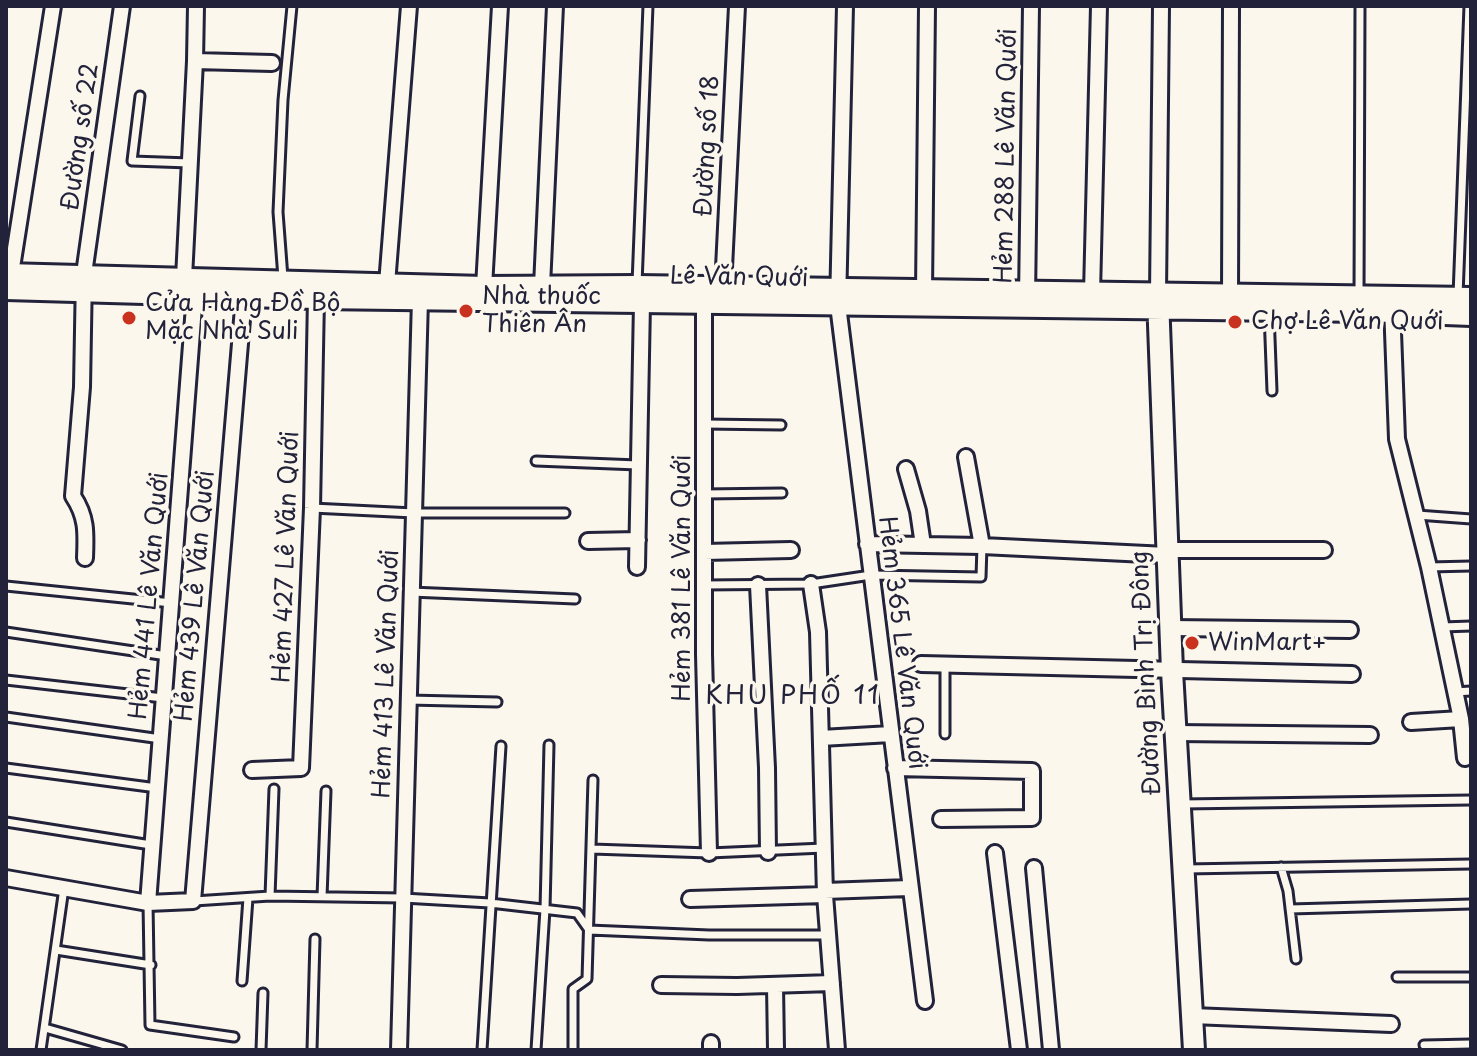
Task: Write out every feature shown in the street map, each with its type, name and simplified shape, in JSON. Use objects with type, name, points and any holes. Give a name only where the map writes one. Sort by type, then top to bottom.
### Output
[{"type":"main road","name":"Lê Văn Quới","points":[[8,279],[283,288],[387,284],[484,287],[542,294]]},
{"type":"main road","name":"Lê Văn Quới","points":[[190,286],[244,296],[283,288],[316,298],[420,299],[639,294],[723,288],[838,297],[1158,302],[1269,310],[1464,298]]},
{"type":"main road","name":"Lê Văn Quới","points":[[639,294],[704,304],[924,291],[1026,299],[1092,293],[1158,302],[1230,295],[1359,296],[1471,315]]},
{"type":"main road","name":"Đường Bình Trị Đông","points":[[1158,302],[1166,552],[1194,1050]]},
{"type":"street","points":[[8,279],[53,6]]},
{"type":"street","name":"Đường số 22","points":[[85,558],[87,527],[83,511],[73,496],[82,387],[84,283],[122,6]]},
{"type":"street","name":"Hẻm 441 Lê Văn Quới","points":[[148,903],[172,603],[190,286],[190,163],[196,6]]},
{"type":"street","points":[[387,284],[409,6]]},
{"type":"street","points":[[484,287],[500,6]]},
{"type":"street","points":[[542,294],[555,6]]},
{"type":"street","name":"Đường số 18","points":[[723,288],[737,6]]},
{"type":"street","name":"Hẻm 365 Lê Văn Quới","points":[[845,6],[838,297],[925,1001]]},
{"type":"street","points":[[924,291],[927,6]]},
{"type":"street","name":"Hẻm 288 Lê Văn Quới","points":[[1026,299],[1031,6]]},
{"type":"street","points":[[1092,293],[1099,6]]},
{"type":"street","points":[[1158,302],[1161,6]]},
{"type":"street","points":[[1230,295],[1231,6]]},
{"type":"street","points":[[195,61],[272,63]]},
{"type":"street","points":[[637,567],[639,294]]},
{"type":"street","name":"Hẻm 439 Lê Văn Quới","points":[[193,901],[244,296]]},
{"type":"street","name":"Hẻm 427 Lê Văn Quới","points":[[252,770],[301,768],[312,508],[316,298]]},
{"type":"street","name":"Hẻm 413 Lê Văn Quới","points":[[399,1050],[420,299]]},
{"type":"street","name":"Hẻm 381 Lê Văn Quới","points":[[704,304],[704,585],[709,853]]},
{"type":"street","points":[[1392,304],[1397,439],[1429,567],[1468,758]]},
{"type":"street","points":[[966,457],[982,546]]},
{"type":"street","points":[[906,469],[918,511],[923,545]]},
{"type":"street","points":[[588,541],[638,540]]},
{"type":"street","points":[[867,544],[1166,552],[1324,550]]},
{"type":"street","points":[[704,552],[791,550]]},
{"type":"street","points":[[811,584],[818,632],[825,893],[837,1050]]},
{"type":"street","points":[[758,585],[768,852]]},
{"type":"street","points":[[1170,628],[1350,630]]},
{"type":"street","points":[[921,664],[1352,674]]},
{"type":"street","points":[[1411,722],[1461,719]]},
{"type":"street","points":[[1175,733],[1370,735]]},
{"type":"street","points":[[821,738],[891,734]]},
{"type":"street","points":[[895,768],[1032,771],[1032,818],[941,819]]},
{"type":"street","points":[[995,853],[1019,1050]]},
{"type":"street","points":[[1034,868],[1051,1050]]},
{"type":"street","points":[[6,878],[148,903],[193,901]]},
{"type":"street","points":[[690,899],[909,888]]},
{"type":"street","points":[[661,985],[832,983]]},
{"type":"street","points":[[775,985],[776,1050]]},
{"type":"street","points":[[1192,1016],[1391,1024]]},
{"type":"lane","points":[[283,288],[278,212],[283,100],[292,6]]},
{"type":"lane","points":[[639,294],[648,6]]},
{"type":"lane","points":[[1359,296],[1360,6]]},
{"type":"lane","points":[[1464,298],[1469,6]]},
{"type":"lane","points":[[140,96],[132,161],[190,163]]},
{"type":"lane","points":[[1269,310],[1272,391]]},
{"type":"lane","points":[[704,424],[781,425]]},
{"type":"lane","points":[[536,461],[638,465]]},
{"type":"lane","points":[[704,494],[782,493]]},
{"type":"lane","points":[[312,508],[414,513],[565,513]]},
{"type":"lane","points":[[1417,515],[1471,519]]},
{"type":"lane","points":[[704,585],[811,584],[871,575],[981,577],[982,546]]},
{"type":"lane","points":[[1429,567],[1471,566]]},
{"type":"lane","points":[[6,586],[172,603]]},
{"type":"lane","points":[[411,592],[575,599]]},
{"type":"lane","points":[[1440,627],[1471,626]]},
{"type":"lane","points":[[6,632],[167,656]]},
{"type":"lane","points":[[945,665],[945,734]]},
{"type":"lane","points":[[6,680],[163,698]]},
{"type":"lane","points":[[1454,692],[1471,691]]},
{"type":"lane","points":[[408,700],[497,702]]},
{"type":"lane","points":[[6,717],[161,739]]},
{"type":"lane","points":[[536,1050],[545,909],[549,745]]},
{"type":"lane","points":[[482,1050],[501,746]]},
{"type":"lane","points":[[6,768],[157,788]]},
{"type":"lane","points":[[573,1050],[573,989],[587,979],[593,780]]},
{"type":"lane","points":[[270,896],[274,789]]},
{"type":"lane","points":[[322,897],[326,791]]},
{"type":"lane","points":[[1180,804],[1471,800]]},
{"type":"lane","points":[[6,822],[151,845]]},
{"type":"lane","points":[[592,849],[709,853],[824,848]]},
{"type":"lane","points":[[1184,869],[1471,864]]},
{"type":"lane","points":[[1281,867],[1296,959]]},
{"type":"lane","points":[[41,1050],[64,888]]},
{"type":"lane","points":[[193,901],[270,896],[490,903],[577,913],[589,930]]},
{"type":"lane","points":[[242,981],[248,898]]},
{"type":"lane","points":[[148,903],[150,1025],[234,1037]]},
{"type":"lane","points":[[1290,909],[1471,904]]},
{"type":"lane","points":[[589,930],[709,935],[830,935]]},
{"type":"lane","points":[[312,1050],[315,939]]},
{"type":"lane","points":[[56,950],[151,965]]},
{"type":"lane","points":[[1397,977],[1471,977]]},
{"type":"lane","points":[[261,1050],[263,993]]},
{"type":"lane","points":[[45,1028],[122,1050]]},
{"type":"lane","points":[[1424,1045],[1471,1044]]},
{"type":"place","name":"Nhà thuốc Thiên Ân","points":[[466,311]]},
{"type":"place","name":"Cửa Hàng Đồ Bộ Mặc Nhà Suli","points":[[129,318]]},
{"type":"place","name":"Chợ Lê Văn Quới","points":[[1235,322]]},
{"type":"place","name":"WinMart+","points":[[1192,643]]},
{"type":"district","name":"KHU PHỐ 11","points":[[793,697]]}]
